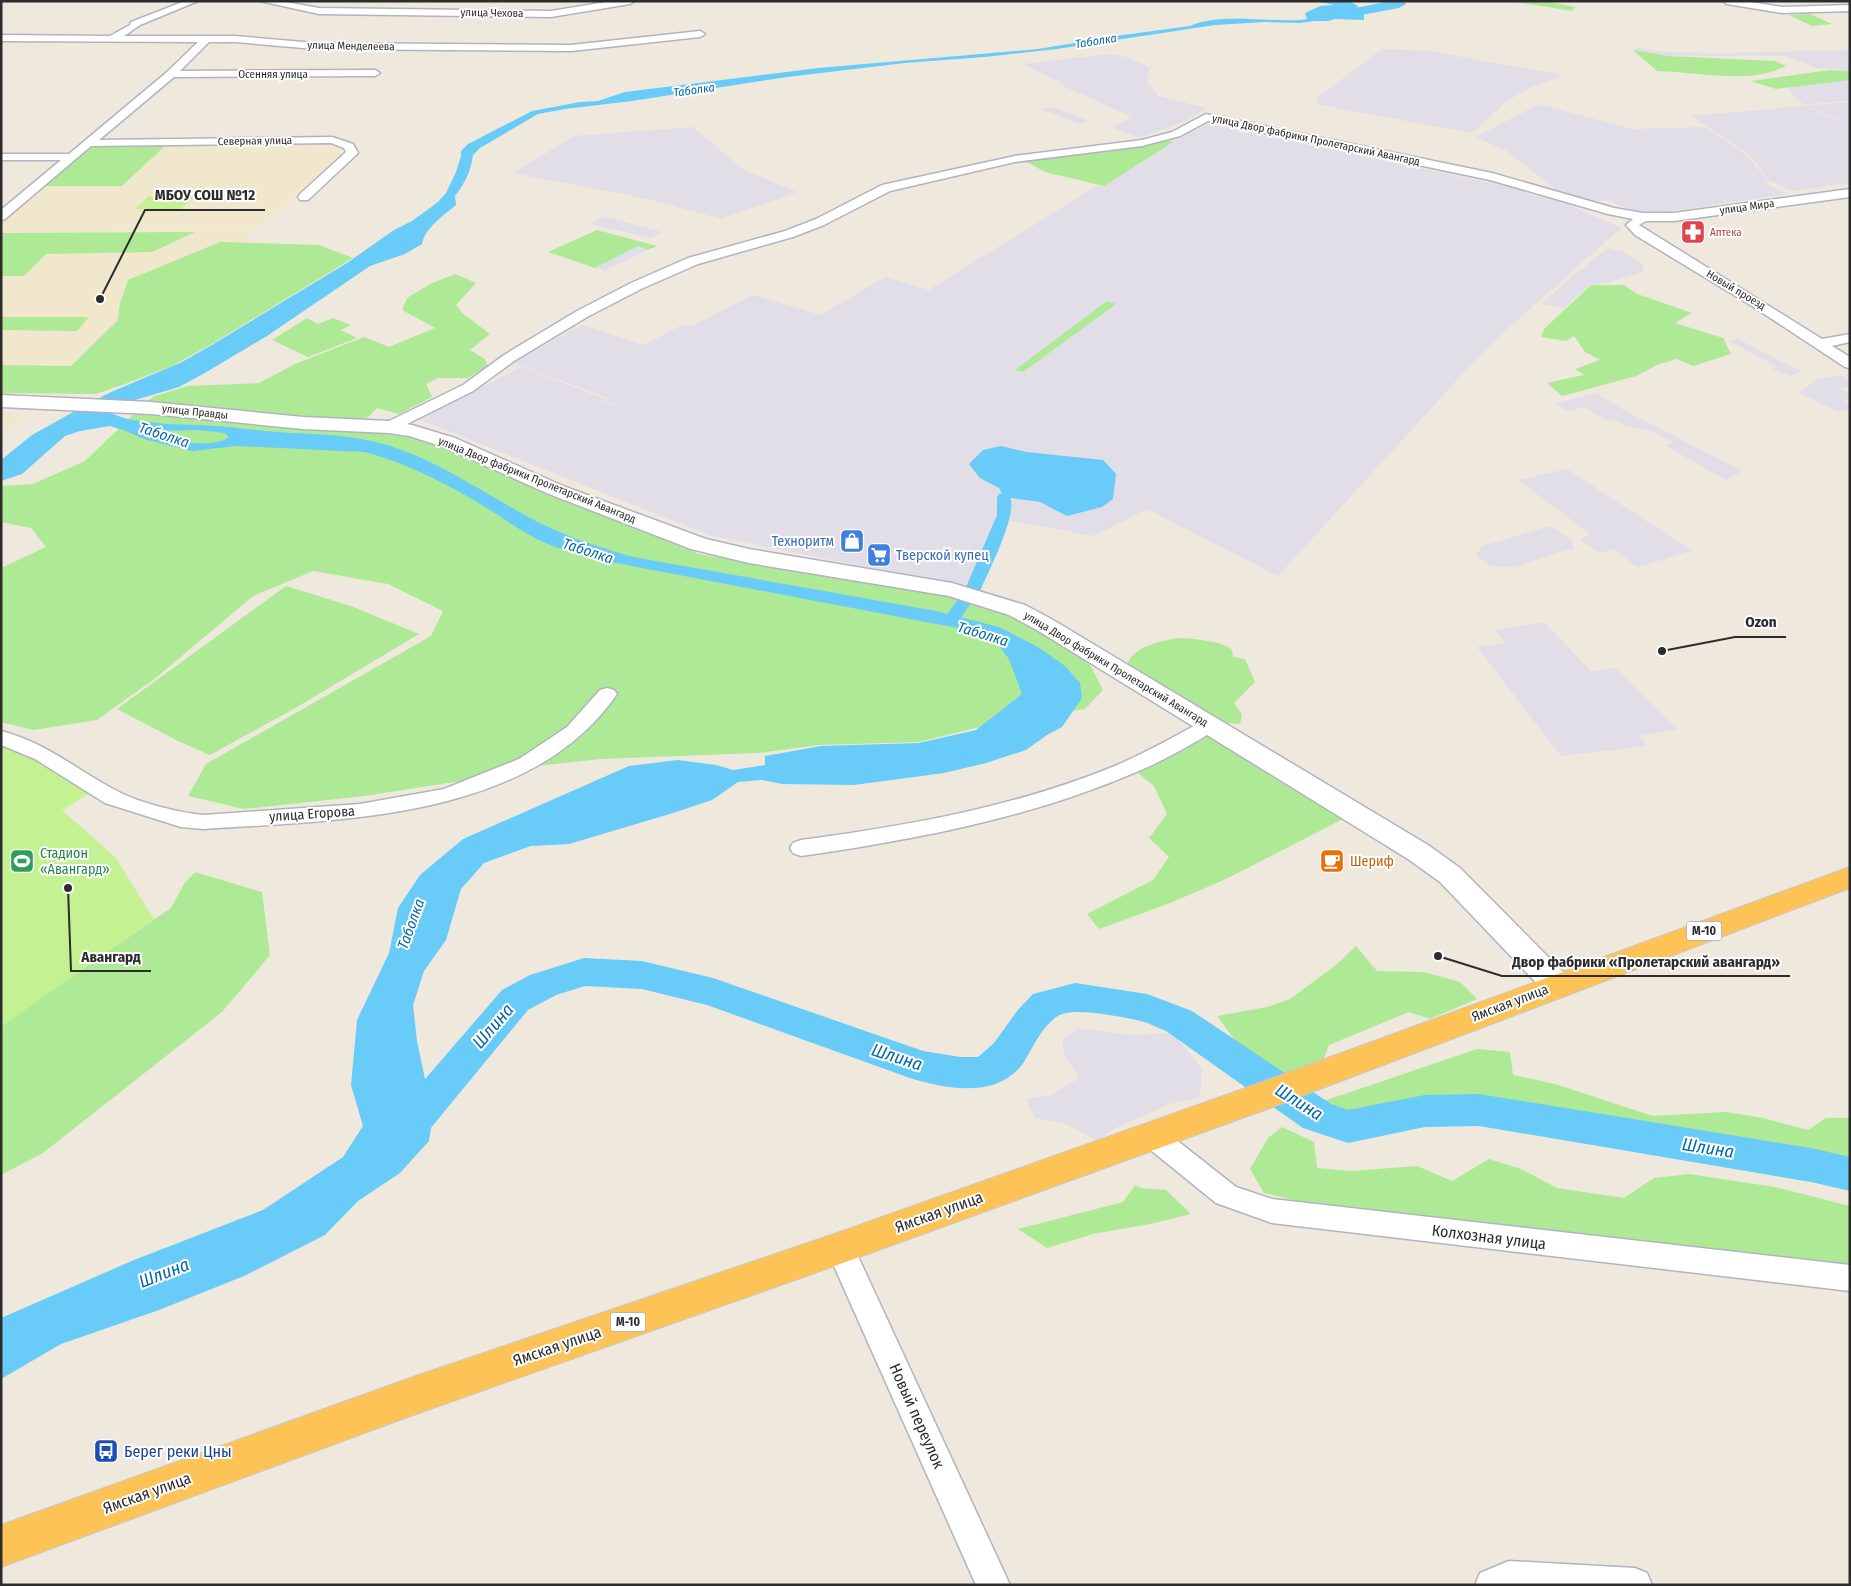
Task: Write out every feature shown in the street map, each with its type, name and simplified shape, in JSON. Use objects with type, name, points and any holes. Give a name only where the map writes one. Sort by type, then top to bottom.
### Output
[{"type":"highway","name":"Ямская улица","points":[[1,1546],[416,1395],[840,1248],[1255,1099],[1850,877]]},
{"type":"street","points":[[113,38],[133,28],[136,25],[134,24],[194,1]]},
{"type":"street","name":"улица Чехова","points":[[264,1],[319,11],[560,14],[630,1]]},
{"type":"street","points":[[1727,1],[1782,10],[1850,8]]},
{"type":"street","name":"улица Менделеева","points":[[1,38],[207,38],[315,46],[571,48],[700,34]]},
{"type":"street","points":[[1,48],[15,38]]},
{"type":"street","points":[[1,216],[171,74],[207,38]]},
{"type":"street","name":"Осенняя улица","points":[[171,74],[375,73]]},
{"type":"street","name":"улица Двор фабрики Пролетарский Авангард","points":[[389,426],[468,388],[509,358],[582,314],[693,261],[789,234],[820,222],[886,188],[1015,159],[1142,143],[1176,134],[1206,117],[1492,177],[1612,211],[1643,217]]},
{"type":"street","name":"Северная улица","points":[[88,143],[332,140],[349,146],[352,152],[344,162],[304,197]]},
{"type":"street","points":[[1,157],[71,157]]},
{"type":"street","name":"улица Мира","points":[[1643,217],[1674,218],[1850,193]]},
{"type":"street","name":"Новый проезд","points":[[1643,217],[1632,226],[1639,232],[1757,302],[1850,364]]},
{"type":"street","points":[[1819,344],[1850,338]]},
{"type":"street","name":"улица Правды","points":[[1,400],[81,403],[187,411],[303,423],[389,426]]},
{"type":"street","name":"улица Двор фабрики Пролетарский Авангард","points":[[389,426],[448,442],[556,490],[720,550],[952,590],[1017,610],[1045,625],[1409,846],[1450,875],[1558,985]]},
{"type":"street","name":"улица Егорова","points":[[1,738],[42,754],[113,798],[181,820],[204,822],[351,811],[448,795],[526,764],[574,731],[607,694]]},
{"type":"street","points":[[801,848],[849,841],[953,821],[1009,808],[1056,794],[1113,775],[1210,725]]},
{"type":"street","name":"Колхозная улица","points":[[1151,1136],[1226,1195],[1272,1211],[1850,1278]]},
{"type":"street","name":"Новый переулок","points":[[840,1248],[993,1585]]},
{"type":"street","points":[[1492,1585],[1509,1578],[1635,1585]]},
{"type":"shaded area","points":[[1640,48],[1663,52],[1721,53],[1850,50],[1850,75],[1840,69],[1816,68],[1786,56],[1668,56],[1633,50]]},
{"type":"shaded area","points":[[1382,49],[1429,51],[1564,75],[1530,88],[1508,100],[1472,133],[1320,105],[1317,98]]},
{"type":"shaded area","points":[[1110,54],[1127,57],[1150,68],[1147,81],[1158,96],[1206,108],[1188,120],[1139,138],[1112,127],[1132,117],[1061,85],[1064,84],[1023,64]]},
{"type":"shaded area","points":[[1850,79],[1850,100],[1804,105],[1789,91],[1789,86]]},
{"type":"shaded area","points":[[1850,102],[1850,125],[1806,106]]},
{"type":"shaded area","points":[[1540,104],[1631,129],[1705,127],[1745,154],[1770,182],[1764,183],[1788,194],[1644,215],[1609,201],[1630,198],[1590,202],[1557,191],[1507,151],[1475,137]]},
{"type":"shaded area","points":[[1804,106],[1850,126],[1850,183],[1792,191],[1769,180],[1750,155],[1691,116]]},
{"type":"shaded area","points":[[1054,107],[1088,121],[1079,124],[1041,109]]},
{"type":"shaded area","points":[[1209,124],[1524,190],[1529,194],[1563,202],[1621,228],[1504,332],[1470,366],[1278,576],[1147,509],[1094,536],[996,518],[966,585],[905,575],[712,536],[418,419],[522,367],[605,399],[602,401],[644,416],[605,401],[608,398],[511,362],[582,325],[643,345],[684,324],[692,326],[753,295],[821,315],[885,277],[929,290],[1172,139]]},
{"type":"shaded area","points":[[693,127],[744,170],[797,192],[721,219],[648,199],[513,173],[574,136]]},
{"type":"shaded area","points":[[328,143],[343,153],[255,231],[1,232],[1,221],[91,146]]},
{"type":"shaded area","points":[[604,216],[662,232],[651,238],[590,224]]},
{"type":"shaded area","points":[[253,232],[147,364],[1,364],[1,234]]},
{"type":"shaded area","points":[[638,246],[648,250],[605,270],[595,268]]},
{"type":"shaded area","points":[[1608,248],[1623,252],[1644,265],[1643,272],[1606,283],[1590,285],[1564,308],[1542,304],[1570,278]]},
{"type":"shaded area","points":[[1738,339],[1802,371],[1791,376],[1772,369],[1776,366],[1729,341]]},
{"type":"shaded area","points":[[1840,375],[1850,379],[1850,386],[1839,389],[1850,394],[1850,398],[1843,401],[1850,405],[1850,410],[1838,412],[1799,393],[1817,379]]},
{"type":"shaded area","points":[[1596,393],[1622,409],[1742,471],[1726,480],[1666,446],[1674,443],[1653,431],[1626,426],[1615,419],[1608,421],[1585,407],[1568,411],[1555,404]]},
{"type":"shaded area","points":[[1,414],[14,414],[26,415],[1,438]]},
{"type":"shaded area","points":[[1567,469],[1692,551],[1637,567],[1613,549],[1600,553],[1580,540],[1590,534],[1518,480]]},
{"type":"shaded area","points":[[1550,526],[1571,539],[1574,548],[1514,567],[1490,566],[1476,555],[1483,546]]},
{"type":"shaded area","points":[[1544,622],[1591,671],[1616,668],[1678,729],[1640,736],[1647,746],[1561,756],[1477,647],[1506,643],[1494,630]]},
{"type":"shaded area","points":[[1078,1028],[1131,1035],[1172,1033],[1202,1068],[1200,1097],[1170,1104],[1118,1127],[1097,1140],[1066,1124],[1035,1118],[1026,1099],[1052,1095],[1079,1078],[1064,1053],[1062,1041]]},
{"type":"green space","points":[[1510,1],[1545,1],[1575,7],[1572,11]]},
{"type":"green space","points":[[1810,14],[1832,24],[1812,26],[1789,15]]},
{"type":"green space","points":[[1633,50],[1668,56],[1775,61],[1786,66],[1771,72],[1739,76],[1657,71]]},
{"type":"green space","points":[[1830,70],[1850,71],[1850,80],[1776,89],[1751,81]]},
{"type":"green space","points":[[1166,140],[1173,142],[1104,186],[1045,172],[1025,161],[1151,145]]},
{"type":"green space","points":[[91,145],[166,145],[122,186],[42,186]]},
{"type":"green space","points":[[149,196],[194,197],[180,210],[135,209]]},
{"type":"green space","points":[[597,230],[657,246],[648,250],[638,246],[595,268],[548,252]]},
{"type":"green space","points":[[195,232],[152,252],[46,254],[24,276],[1,276],[1,233]]},
{"type":"green space","points":[[220,242],[319,245],[353,258],[172,366],[96,394],[1,393],[1,365],[71,366],[118,320],[120,303],[128,280]]},
{"type":"green space","points":[[455,274],[476,283],[456,305],[462,313],[490,334],[470,350],[485,359],[488,366],[468,378],[438,378],[426,384],[432,397],[399,414],[377,408],[360,422],[151,404],[147,401],[155,396],[188,386],[259,383],[295,364],[364,337],[389,347],[435,328],[402,310],[407,298],[430,284]]},
{"type":"green space","points":[[1591,285],[1624,285],[1637,294],[1692,313],[1675,323],[1723,338],[1731,354],[1693,366],[1677,359],[1657,365],[1636,376],[1562,396],[1547,383],[1584,375],[1575,369],[1600,360],[1585,352],[1574,336],[1566,341],[1541,337],[1544,329]]},
{"type":"green space","points":[[1107,301],[1116,304],[1023,372],[1015,370]]},
{"type":"green space","points":[[1,317],[89,317],[77,331],[1,330]]},
{"type":"green space","points":[[307,318],[318,324],[333,318],[351,325],[341,330],[357,338],[308,357],[272,340]]},
{"type":"green space","points":[[135,413],[266,426],[376,432],[417,438],[452,451],[549,494],[699,554],[909,588],[987,606],[1043,633],[1086,657],[1103,690],[1085,709],[1000,722],[919,742],[820,745],[758,753],[600,759],[537,766],[468,780],[364,796],[244,809],[188,796],[206,764],[431,636],[443,611],[388,584],[313,571],[253,596],[157,677],[97,720],[33,730],[1,722],[1,568],[46,547],[31,528],[1,522],[1,486],[33,484],[85,461]]},
{"type":"green space","points":[[286,586],[351,606],[419,634],[297,707],[210,755],[180,742],[117,709]]},
{"type":"green space","points":[[1177,638],[1198,639],[1222,644],[1232,650],[1233,657],[1245,659],[1255,682],[1234,703],[1242,714],[1240,724],[1217,722],[1131,669],[1128,662],[1137,652],[1150,645]]},
{"type":"green space","points":[[1207,732],[1344,815],[1341,820],[1226,879],[1170,903],[1099,929],[1087,914],[1153,880],[1169,857],[1149,838],[1167,814],[1154,786],[1134,770]]},
{"type":"green space","points":[[1,739],[92,792],[62,810],[115,857],[154,919],[1,1027]]},
{"type":"green space","points":[[195,872],[262,892],[270,955],[222,1012],[43,1153],[1,1175],[1,1025],[171,908],[184,884]]},
{"type":"green space","points":[[1356,946],[1377,971],[1424,972],[1460,982],[1477,999],[1430,1019],[1409,1012],[1329,1045],[1322,1063],[1279,1076],[1248,1058],[1217,1016],[1267,1007],[1290,999],[1336,965]]},
{"type":"green space","points":[[1477,1049],[1510,1052],[1513,1075],[1555,1084],[1653,1116],[1726,1112],[1763,1118],[1808,1130],[1826,1118],[1850,1118],[1850,1164],[1745,1144],[1444,1097],[1348,1120],[1318,1103]]},
{"type":"green space","points":[[1282,1127],[1314,1142],[1317,1168],[1351,1171],[1417,1166],[1452,1181],[1489,1159],[1521,1169],[1557,1188],[1624,1198],[1654,1178],[1689,1174],[1775,1187],[1850,1206],[1850,1265],[1684,1248],[1590,1235],[1491,1229],[1383,1215],[1303,1202],[1264,1193],[1250,1169],[1268,1138]]},
{"type":"green space","points":[[1135,1185],[1141,1188],[1166,1190],[1191,1214],[1150,1224],[1093,1234],[1047,1248],[1018,1229],[1123,1202]]},
{"type":"water","points":[[1316,1],[1349,1],[1358,6],[1355,10],[1385,5],[1392,8],[1364,12],[1364,20],[1335,19],[1300,23],[1265,22],[1215,25],[1057,49],[905,63],[787,77],[538,114],[480,148],[473,155],[467,177],[455,196],[456,205],[431,227],[422,244],[405,254],[370,266],[267,336],[179,387],[135,400],[110,412],[132,420],[162,424],[340,436],[383,444],[424,459],[444,469],[548,527],[618,553],[936,611],[999,627],[1038,647],[1065,666],[1080,683],[1082,698],[1062,727],[1026,750],[986,763],[944,773],[854,785],[782,784],[762,780],[738,782],[712,800],[673,813],[569,844],[531,846],[484,863],[461,889],[446,940],[424,971],[413,1005],[417,1041],[426,1084],[434,1109],[429,1141],[400,1173],[358,1201],[325,1235],[244,1276],[159,1310],[61,1344],[1,1379],[1,1318],[134,1260],[263,1210],[343,1157],[363,1126],[351,1085],[357,1020],[389,953],[398,908],[420,875],[463,839],[629,766],[678,760],[716,765],[733,770],[765,765],[765,756],[821,746],[919,743],[976,730],[1022,694],[1009,659],[995,641],[973,631],[606,561],[571,552],[545,543],[517,528],[467,496],[433,478],[398,463],[364,452],[237,446],[192,451],[144,439],[110,426],[80,431],[65,436],[22,474],[1,481],[1,460],[32,435],[75,411],[111,392],[182,362],[210,346],[347,263],[394,230],[412,221],[438,202],[446,193],[456,172],[461,151],[468,144],[532,111],[580,102],[598,101],[625,92],[818,68],[1038,49],[1190,26],[1214,20],[1300,20],[1307,19],[1305,13],[1320,6],[1334,5]],"holes":[[[198,430],[225,433],[229,437],[218,442],[194,443],[170,438],[160,431]]]},
{"type":"water","points":[[1001,446],[1026,452],[1103,460],[1116,474],[1113,499],[1102,507],[1067,516],[1040,502],[1004,497],[999,488],[980,478],[969,464],[983,450]]},
{"type":"waterway","name":"Таболка","points":[[1345,14],[1399,4]]},
{"type":"waterway","points":[[973,589],[1004,515],[1004,497]]},
{"type":"waterway","points":[[954,616],[964,602]]},
{"type":"waterway","name":"Шлина","points":[[402,1134],[515,1000],[543,985],[584,972],[642,975],[713,992],[921,1066],[960,1072],[986,1072],[1008,1054],[1030,1021],[1046,1004],[1075,997],[1147,1008],[1179,1021],[1317,1116],[1348,1127],[1425,1111],[1479,1110],[1811,1165],[1850,1174]]},
{"type":"place","name":"Аптека","points":[[1693,232]]},
{"type":"place","name":"МБОУ СОШ №12","points":[[100,299]]},
{"type":"place","name":"Техноритм","points":[[852,541]]},
{"type":"place","name":"Тверской купец","points":[[879,555]]},
{"type":"place","name":"Ozon","points":[[1662,651]]},
{"type":"place","name":"Стадион «Авангард»","points":[[22,861]]},
{"type":"place","name":"Шериф","points":[[1332,861]]},
{"type":"place","name":"Авангард","points":[[68,888]]},
{"type":"place","name":"Двор фабрики «Пролетарский авангард»","points":[[1438,956]]},
{"type":"place","name":"Берег реки Цны","points":[[106,1451]]}]
